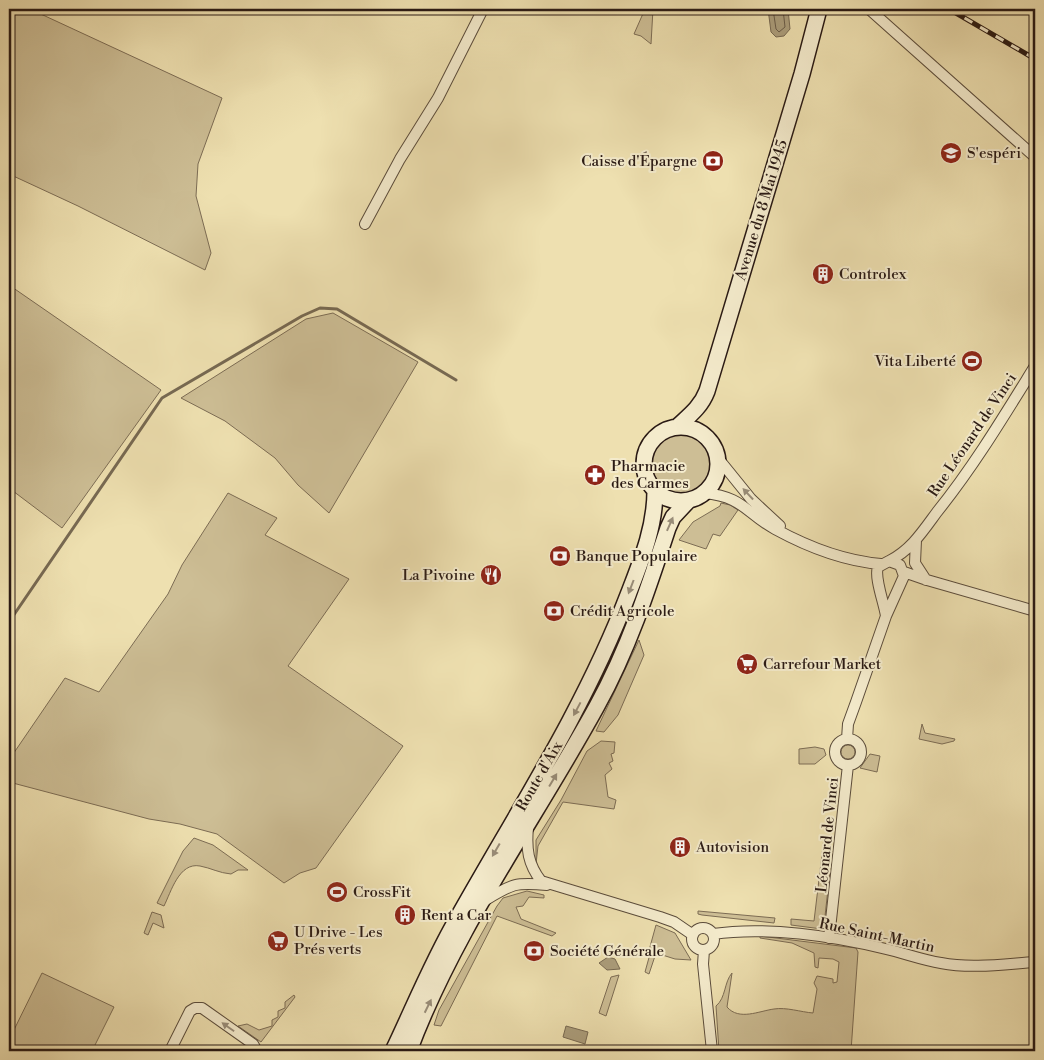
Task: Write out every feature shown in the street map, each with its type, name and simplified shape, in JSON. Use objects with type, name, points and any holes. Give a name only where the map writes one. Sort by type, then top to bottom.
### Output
[{"type":"main road","name":"Avenue du 8 Mai 1945","points":[[710,441],[704,424],[703,401],[802,74],[816,12]]},
{"type":"main road","name":"Avenue du 8 Mai 1945","points":[[677,427],[703,401]]},
{"type":"main road","points":[[677,427],[689,428],[700,433],[710,441],[717,457],[715,477],[704,492],[689,500],[677,500],[665,497],[647,479],[644,470],[646,452],[655,438],[662,432],[677,427]]},
{"type":"main road","name":"Route d'Aix","points":[[393,1051],[424,981],[452,928],[588,688],[612,638],[646,549],[653,524],[656,490]]},
{"type":"main road","name":"Route d'Aix","points":[[409,1051],[422,1017],[444,972],[528,822],[597,706],[641,610],[668,528],[673,517],[689,500]]},
{"type":"street","points":[[364,224],[400,159],[438,98],[483,9]]},
{"type":"street","points":[[869,9],[1035,157]]},
{"type":"street","name":"Rue Léonard de Vinci","points":[[885,562],[903,553],[916,540],[968,473],[1035,366]]},
{"type":"street","points":[[717,457],[751,499],[790,535]]},
{"type":"street","points":[[704,492],[724,496],[739,502],[775,529],[823,550],[858,562],[895,562],[902,577]]},
{"type":"street","points":[[847,739],[848,724],[886,616],[916,540]]},
{"type":"street","points":[[916,540],[915,563],[923,579]]},
{"type":"street","points":[[858,562],[887,588],[902,577],[923,579],[1035,611]]},
{"type":"street","points":[[885,562],[878,580],[886,616]]},
{"type":"street","points":[[847,739],[856,742],[861,751],[858,760],[848,765],[839,762],[835,754],[838,744],[847,739]]},
{"type":"street","name":"Léonard de Vinci","points":[[829,938],[848,765]]},
{"type":"street","points":[[528,822],[526,842],[529,864],[540,881],[674,922],[693,935],[694,945],[704,950]]},
{"type":"street","points":[[483,901],[513,884],[524,882],[551,885]]},
{"type":"street","points":[[693,935],[701,928],[708,929],[713,934],[712,944],[704,950],[703,964],[712,1051]]},
{"type":"street","name":"Rue Saint-Martin","points":[[713,934],[743,930],[829,938],[884,948],[942,964],[972,966],[1035,962]]},
{"type":"street","points":[[170,1051],[190,1011],[195,1008],[202,1008],[253,1044],[257,1051]]},
{"type":"shaded area","points":[[16,9],[30,9],[222,98],[198,164],[196,196],[211,253],[205,270],[78,206],[9,174],[9,21]]},
{"type":"shaded area","points":[[645,9],[653,9],[651,44],[641,36],[634,34]]},
{"type":"shaded area","points":[[9,285],[161,390],[62,528],[9,488]]},
{"type":"shaded area","points":[[333,313],[418,362],[329,513],[298,485],[275,458],[225,421],[181,398],[306,319]]},
{"type":"shaded area","points":[[680,434],[697,439],[705,447],[710,464],[705,481],[697,489],[680,494],[663,489],[655,481],[650,464],[655,447],[663,439]]},
{"type":"shaded area","points":[[228,493],[277,518],[265,535],[349,579],[288,666],[403,746],[316,868],[300,873],[284,883],[217,834],[180,824],[149,819],[9,782],[9,760],[65,678],[99,692],[168,594],[182,565]]},
{"type":"shaded area","points":[[721,503],[730,505],[738,510],[720,536],[713,534],[706,549],[679,540],[693,522],[720,506]]},
{"type":"shaded area","points":[[639,640],[644,655],[618,715],[604,732],[596,731]]},
{"type":"shaded area","points":[[922,724],[925,733],[955,739],[954,741],[942,744],[919,739]]},
{"type":"shaded area","points":[[601,741],[615,742],[614,753],[611,754],[613,761],[609,763],[612,769],[605,775],[608,797],[616,800],[614,809],[563,802],[538,846],[536,864],[536,840],[561,800],[587,751]]},
{"type":"shaded area","points":[[845,745],[851,745],[855,752],[851,759],[845,759],[841,755],[841,749]]},
{"type":"shaded area","points":[[815,747],[824,749],[826,755],[815,764],[799,764],[799,749]]},
{"type":"shaded area","points":[[870,754],[880,756],[877,772],[860,768]]},
{"type":"shaded area","points":[[194,838],[213,845],[248,870],[238,870],[231,874],[193,866],[181,873],[164,906],[157,903],[183,851]]},
{"type":"shaded area","points":[[824,838],[831,840],[826,871],[830,871],[824,925],[822,929],[791,925],[791,919],[814,921]]},
{"type":"shaded area","points":[[527,891],[544,895],[544,898],[529,897],[523,906],[516,907],[521,919],[556,933],[552,936],[497,916],[441,1026],[434,1025],[439,1010],[497,906],[503,898]]},
{"type":"shaded area","points":[[698,911],[775,918],[774,923],[702,915],[698,914]]},
{"type":"shaded area","points":[[152,912],[161,915],[164,928],[153,923],[148,935],[144,933]]},
{"type":"shaded area","points":[[656,925],[675,933],[691,960],[675,959],[656,953],[649,974],[645,972]]},
{"type":"shaded area","points":[[760,936],[856,948],[858,952],[851,1051],[719,1051],[716,1006],[722,999],[732,973],[727,1007],[737,1014],[779,1009],[813,1013],[817,989],[814,983],[817,976],[833,979],[833,983],[837,982],[839,962],[833,959],[819,958],[818,968],[815,967],[814,953],[792,943],[760,938]]},
{"type":"shaded area","points":[[42,973],[114,1007],[92,1051],[24,1051],[9,1044],[9,1040]]},
{"type":"shaded area","points":[[619,975],[606,1016],[599,1013],[611,977]]},
{"type":"shaded area","points":[[294,995],[295,997],[261,1042],[238,1026],[247,1024],[259,1030],[272,1026],[272,1020],[278,1017],[278,1011],[285,1008],[285,1002]]},
{"type":"water","points":[[768,9],[788,9],[790,29],[784,36],[776,37],[771,32]]},
{"type":"water","points":[[608,957],[615,959],[620,969],[607,970],[599,963]]},
{"type":"water","points":[[566,1026],[588,1032],[585,1044],[563,1037]]},
{"type":"waterway","points":[[9,622],[162,398],[302,316],[320,308],[337,309],[456,380]]},
{"type":"railway","points":[[949,9],[1035,59]]},
{"type":"place","name":"S'espéri","points":[[951,153]]},
{"type":"place","name":"Caisse d'Épargne","points":[[713,161]]},
{"type":"place","name":"Controlex","points":[[823,274]]},
{"type":"place","name":"Vita Liberté","points":[[972,361]]},
{"type":"place","name":"Pharmacie des Carmes","points":[[595,475]]},
{"type":"place","name":"Banque Populaire","points":[[560,556]]},
{"type":"place","name":"La Pivoine","points":[[491,575]]},
{"type":"place","name":"Crédit Agricole","points":[[554,611]]},
{"type":"place","name":"Carrefour Market","points":[[747,664]]},
{"type":"place","name":"Autovision","points":[[680,847]]},
{"type":"place","name":"CrossFit","points":[[337,892]]},
{"type":"place","name":"Rent a Car","points":[[405,915]]},
{"type":"place","name":"U Drive - Les Prés verts","points":[[278,941]]},
{"type":"place","name":"Société Générale","points":[[534,951]]}]
